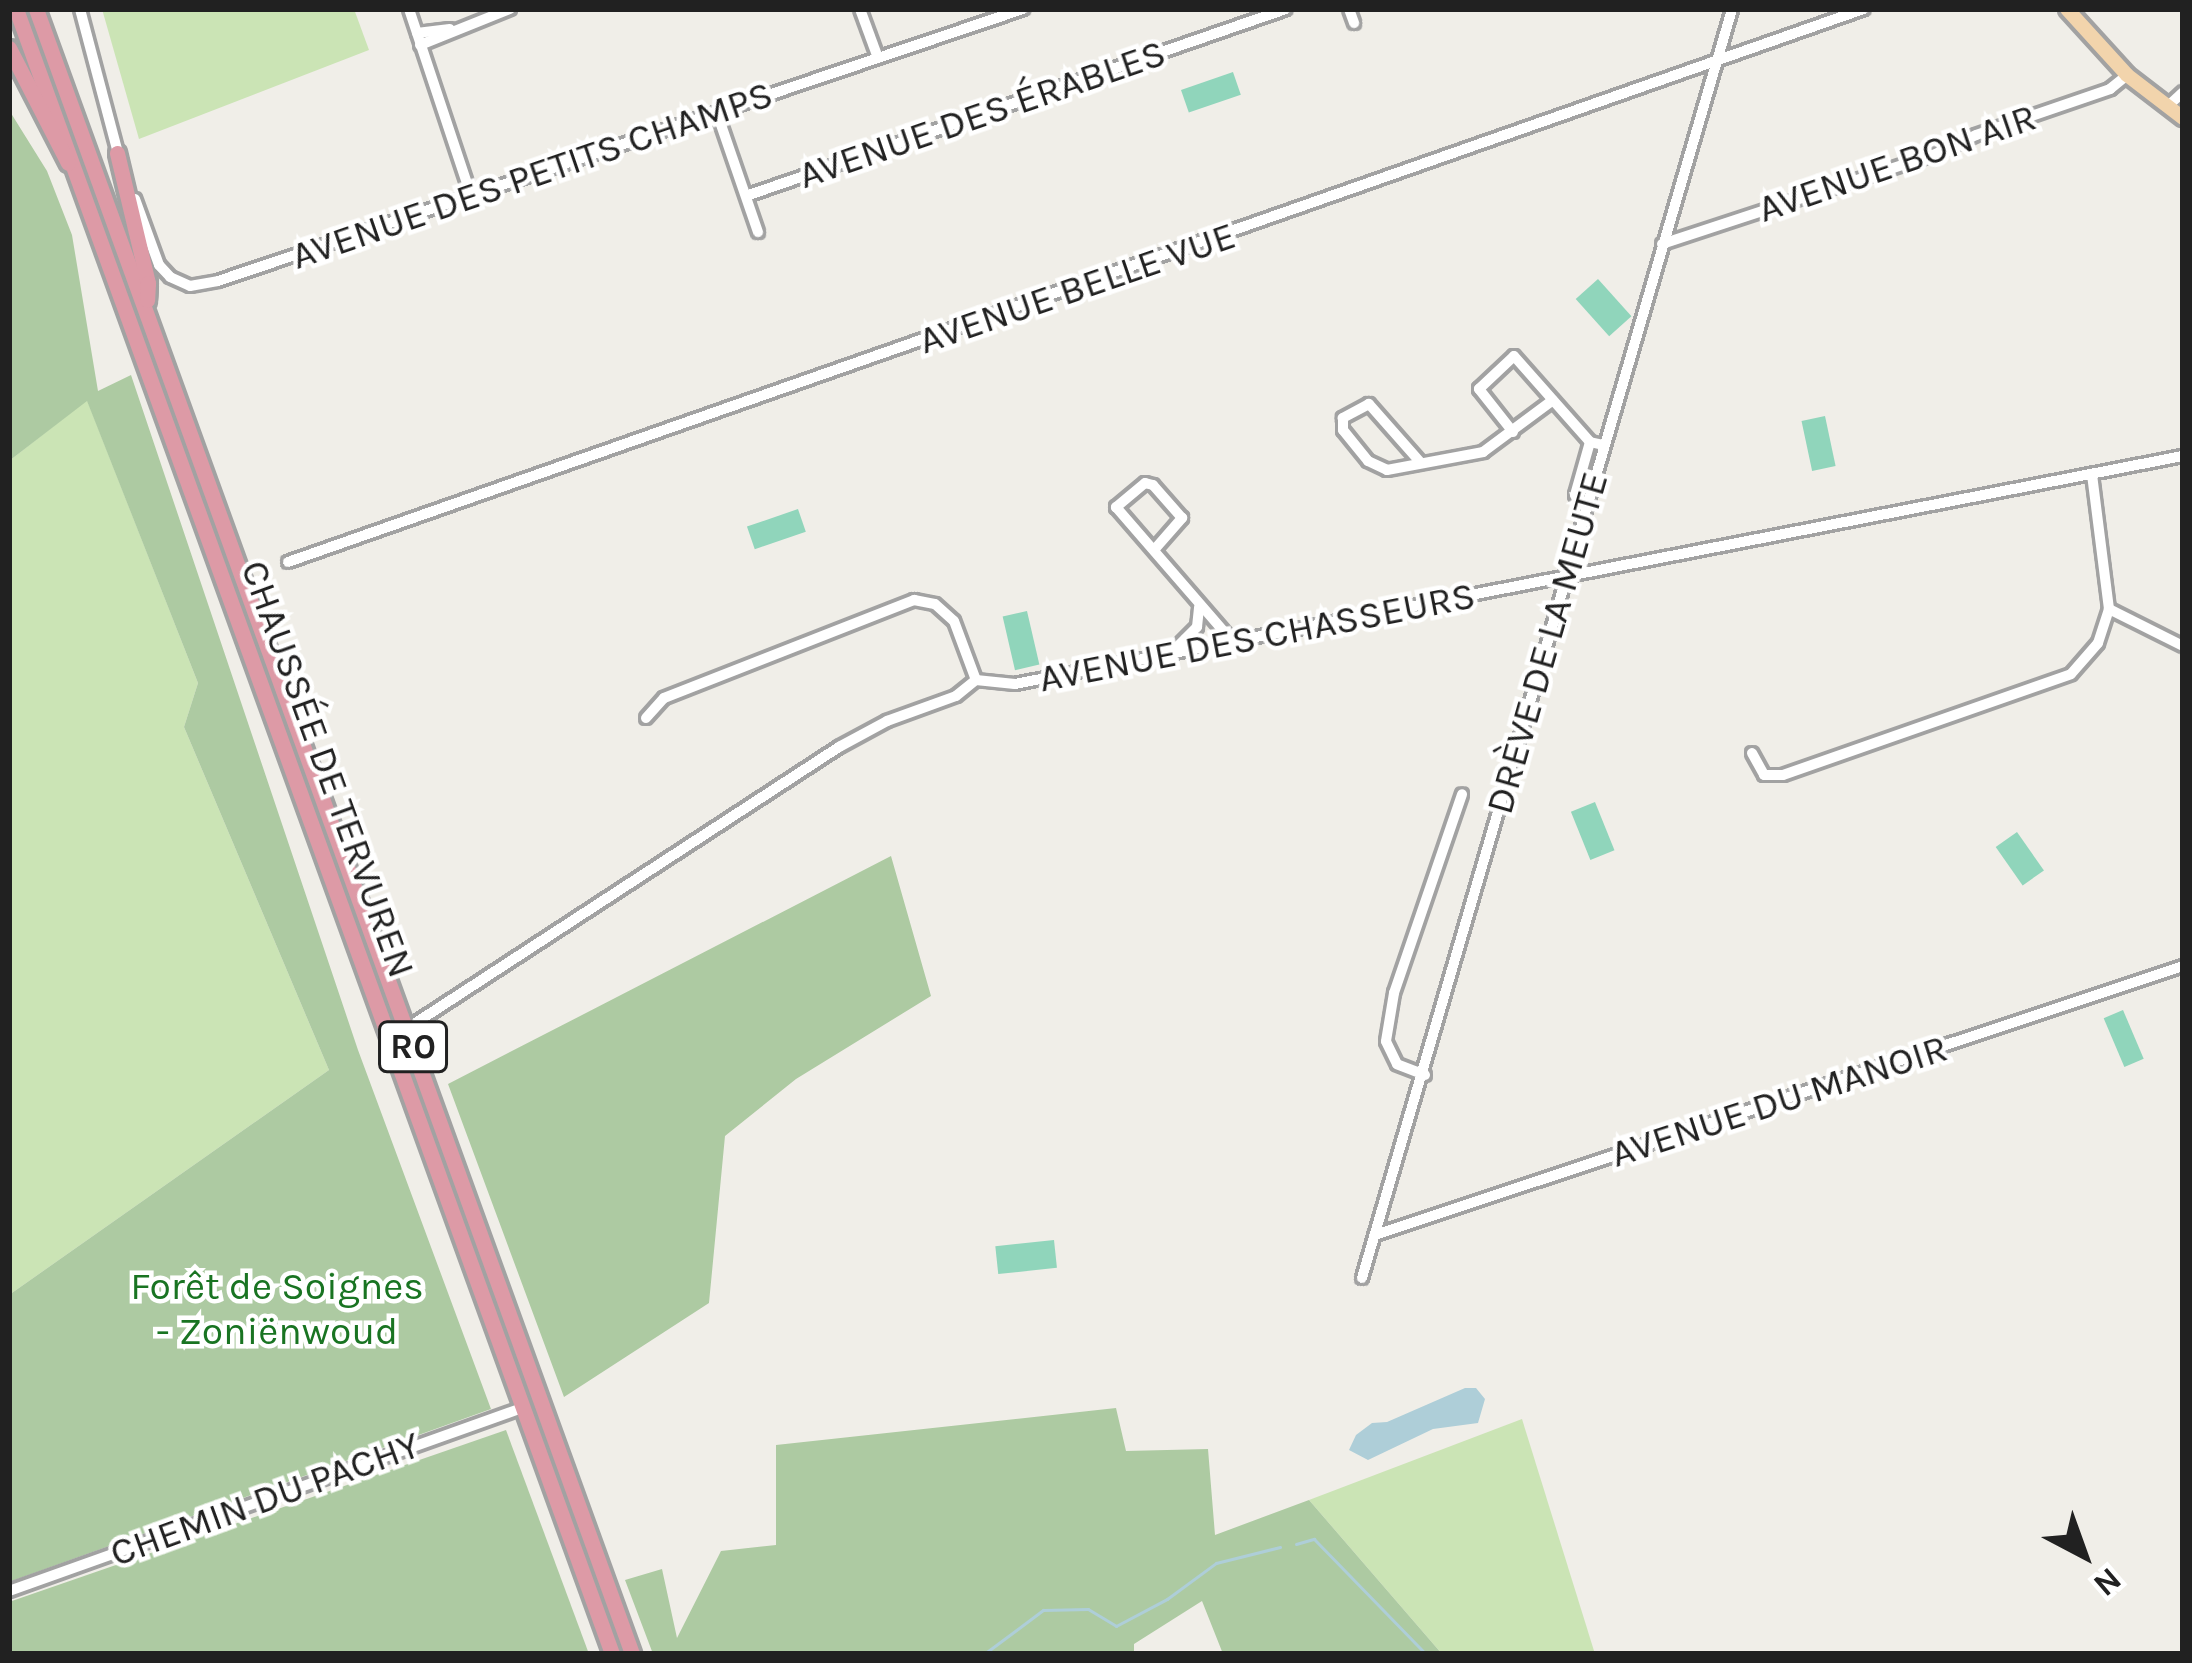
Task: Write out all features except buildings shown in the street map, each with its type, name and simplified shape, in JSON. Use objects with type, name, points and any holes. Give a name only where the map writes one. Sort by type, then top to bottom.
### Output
[{"type":"highway","name":"R0","points":[[16,9],[81,177]]},
{"type":"highway","name":"R0","points":[[36,9],[146,310]]},
{"type":"highway","points":[[9,48],[62,156],[81,177]]},
{"type":"highway","points":[[117,153],[148,283],[146,310]]},
{"type":"highway","name":"CHAUSSÉE DE TERVUREN","points":[[81,177],[612,1654]]},
{"type":"highway","name":"CHAUSSÉE DE TERVUREN","points":[[146,310],[632,1654]]},
{"type":"main road","points":[[2074,12],[2127,75],[2183,118]]},
{"type":"street","points":[[80,9],[117,153]]},
{"type":"street","points":[[410,9],[471,195]]},
{"type":"street","points":[[419,39],[510,9]]},
{"type":"street","points":[[860,9],[878,58]]},
{"type":"street","name":"AVENUE DES PETITS CHAMPS","points":[[117,153],[159,265],[179,285],[218,280],[1023,9]]},
{"type":"street","name":"AVENUE DES ÉRABLES","points":[[746,196],[1286,9]]},
{"type":"street","points":[[1348,9],[1354,23]]},
{"type":"street","name":"DRÈVE DE LA MEUTE","points":[[1362,1277],[1425,1075],[1586,508],[1597,444],[1732,9]]},
{"type":"street","name":"AVENUE BELLE VUE","points":[[289,562],[1864,9]]},
{"type":"street","name":"AVENUE BON AIR","points":[[1662,244],[1933,155],[2110,89],[2127,75]]},
{"type":"street","points":[[2167,107],[2183,92]]},
{"type":"street","name":"AVENUE DES ÉRABLES","points":[[717,113],[758,232]]},
{"type":"street","points":[[1513,432],[1479,389],[1509,357],[1520,358],[1597,444]]},
{"type":"street","points":[[1420,463],[1369,404],[1343,418],[1342,430],[1379,469],[1420,463],[1483,452],[1553,400]]},
{"type":"street","name":"AVENUE DES CHASSEURS","points":[[417,1022],[839,747],[886,722],[956,696],[976,680],[1015,684],[2183,456]]},
{"type":"street","points":[[1752,753],[1764,775],[1784,775],[2055,683],[2085,661],[2106,626],[2109,609],[2092,474]]},
{"type":"street","points":[[1154,550],[1182,518],[1153,485],[1144,483],[1116,507],[1232,641]]},
{"type":"street","points":[[646,718],[664,698],[914,601],[935,604],[955,621],[976,680]]},
{"type":"street","points":[[1171,653],[1197,627],[1198,604]]},
{"type":"street","points":[[2109,609],[2183,646]]},
{"type":"street","points":[[1425,1075],[1397,1064],[1386,1041],[1394,993],[1462,794]]},
{"type":"street","name":"AVENUE DU MANOIR","points":[[1375,1235],[2183,966]]},
{"type":"street","name":"CHEMIN DU PACHY","points":[[9,1591],[522,1408]]},
{"type":"green space","points":[[102,9],[354,9],[369,50],[139,139]]},
{"type":"green space","points":[[1233,72],[1241,95],[1189,113],[1181,90]]},
{"type":"green space","name":"Forêt de Soignes - Zoniënwoud","points":[[9,110],[47,171],[72,235],[98,391],[131,375],[358,1050],[491,1409],[9,1582],[9,1295],[329,1070],[184,727],[198,683],[87,401],[9,461]]},
{"type":"green space","points":[[1598,279],[1631,316],[1609,336],[1576,299]]},
{"type":"green space","points":[[87,400],[198,683],[184,727],[329,1070],[9,1295],[9,461]]},
{"type":"green space","points":[[1825,416],[1836,466],[1812,471],[1802,421]]},
{"type":"green space","points":[[798,509],[806,532],[755,549],[747,527]]},
{"type":"green space","points":[[1027,611],[1039,665],[1015,670],[1003,617]]},
{"type":"green space","points":[[1595,802],[1614,850],[1590,860],[1571,812]]},
{"type":"green space","points":[[2017,832],[2044,871],[2023,885],[1996,847]]},
{"type":"green space","name":"Forêt de Soignes - Zoniënwoud","points":[[891,856],[931,996],[796,1079],[725,1136],[709,1303],[564,1397],[448,1084]]},
{"type":"green space","points":[[2123,1010],[2144,1059],[2124,1067],[2104,1018]]},
{"type":"green space","points":[[1054,1240],[1057,1268],[998,1274],[995,1246]]},
{"type":"green space","points":[[1116,1408],[1126,1451],[1208,1449],[1215,1535],[1309,1500],[1442,1654],[1223,1654],[1202,1601],[1134,1644],[1134,1654],[653,1654],[625,1580],[662,1569],[677,1638],[721,1551],[776,1545],[776,1445]]},
{"type":"green space","points":[[1522,1419],[1595,1654],[1442,1654],[1309,1500]]},
{"type":"green space","name":"Forêt de Soignes - Zoniënwoud","points":[[506,1430],[589,1654],[9,1654],[9,1602]]},
{"type":"water","points":[[1465,1388],[1476,1388],[1485,1399],[1478,1423],[1433,1429],[1368,1460],[1349,1450],[1356,1435],[1372,1423],[1387,1422]]},
{"type":"waterway","points":[[1296,1544],[1314,1539],[1426,1654]]},
{"type":"waterway","points":[[984,1654],[1043,1610],[1088,1609],[1116,1626],[1167,1599],[1216,1563],[1280,1547]]}]
